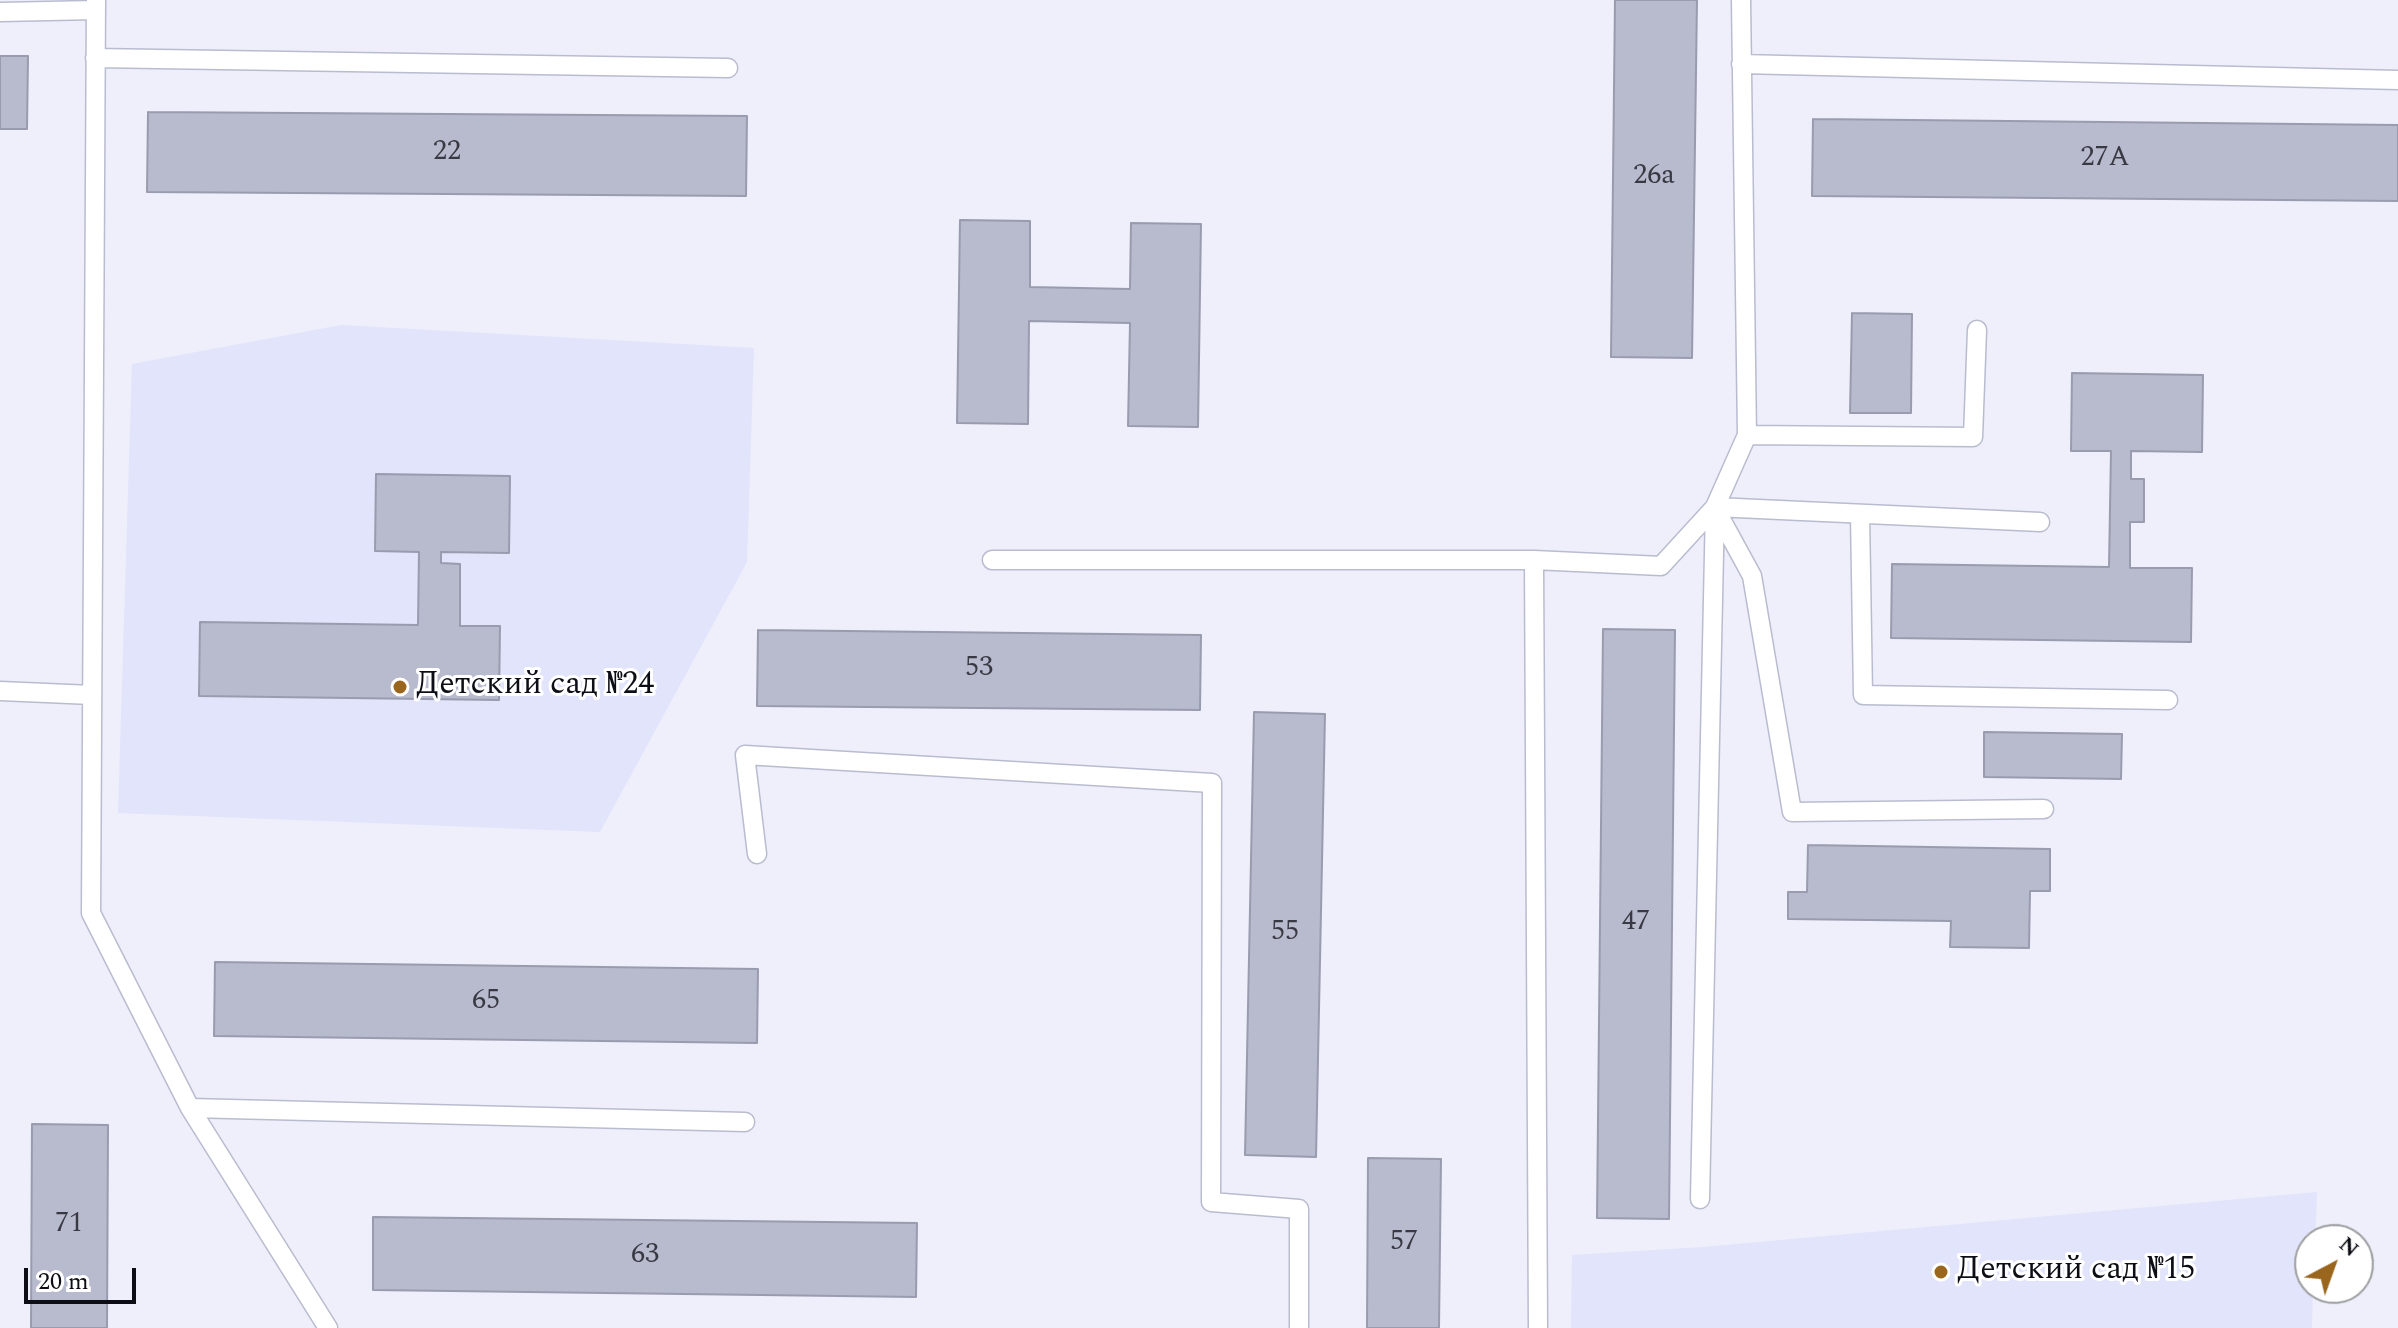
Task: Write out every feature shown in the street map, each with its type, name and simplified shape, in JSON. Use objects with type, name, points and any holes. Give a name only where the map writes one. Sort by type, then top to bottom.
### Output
[{"type":"lane","points":[[992,560],[1534,560],[1661,566],[1715,507],[1747,435],[1741,0]]},
{"type":"lane","points":[[0,12],[96,5],[91,913],[190,1108],[328,1328]]},
{"type":"lane","points":[[95,58],[728,68]]},
{"type":"lane","points":[[1741,64],[2398,80]]},
{"type":"lane","points":[[1747,435],[1973,437],[1977,330]]},
{"type":"lane","points":[[1715,507],[2040,522]]},
{"type":"lane","points":[[1715,507],[1752,576],[1792,812],[2044,809]]},
{"type":"lane","points":[[1700,1199],[1715,507]]},
{"type":"lane","points":[[1860,514],[1863,695],[2168,700]]},
{"type":"lane","points":[[1534,560],[1538,1328]]},
{"type":"lane","points":[[0,691],[92,695]]},
{"type":"lane","points":[[757,854],[745,755],[1212,783],[1211,1202],[1299,1209],[1299,1328]]},
{"type":"lane","points":[[190,1108],[745,1122]]},
{"type":"shaded area","name":"Детский сад №24","points":[[341,325],[754,348],[747,562],[600,832],[118,813],[132,364]]},
{"type":"shaded area","name":"Детский сад №15","points":[[2317,1192],[2316,1224],[2294,1224],[2294,1304],[2313,1304],[2312,1328],[1571,1328],[1572,1255],[1703,1247]]},
{"type":"building","points":[[1615,0],[1697,0],[1692,358],[1611,357]]},
{"type":"building","points":[[0,56],[28,56],[27,129],[0,129]]},
{"type":"building","points":[[148,112],[747,116],[746,196],[147,192]]},
{"type":"building","points":[[1813,119],[2398,125],[2398,201],[1812,196]]},
{"type":"building","points":[[960,220],[1030,221],[1030,287],[1130,289],[1131,223],[1201,224],[1198,427],[1128,426],[1130,323],[1029,321],[1028,424],[957,423]]},
{"type":"building","points":[[1852,313],[1912,314],[1911,413],[1850,413]]},
{"type":"building","points":[[2072,373],[2203,375],[2202,452],[2131,451],[2131,479],[2144,479],[2144,522],[2130,522],[2130,568],[2192,568],[2191,642],[1891,638],[1892,564],[2109,567],[2111,451],[2071,451]]},
{"type":"building","points":[[376,474],[510,476],[509,553],[441,552],[441,563],[460,564],[460,626],[500,626],[499,700],[199,696],[200,622],[418,625],[419,552],[375,551]]},
{"type":"building","points":[[1603,629],[1675,630],[1669,1219],[1597,1218]]},
{"type":"building","points":[[758,630],[1201,635],[1200,710],[757,706]]},
{"type":"building","points":[[1254,712],[1325,714],[1316,1157],[1245,1155]]},
{"type":"building","points":[[1984,732],[2122,734],[2121,779],[1984,777]]},
{"type":"building","points":[[1808,845],[2050,849],[2050,891],[2030,891],[2029,948],[1950,947],[1951,921],[1788,919],[1788,892],[1807,892]]},
{"type":"building","points":[[215,962],[758,969],[757,1043],[214,1036]]},
{"type":"building","points":[[32,1124],[108,1125],[107,1328],[31,1328]]},
{"type":"building","points":[[1368,1158],[1441,1159],[1439,1328],[1367,1328]]},
{"type":"building","points":[[373,1217],[917,1223],[916,1297],[373,1290]]},
{"type":"place","name":"Детский сад №24","points":[[400,687]]},
{"type":"place","name":"Детский сад №15","points":[[1941,1272]]}]
